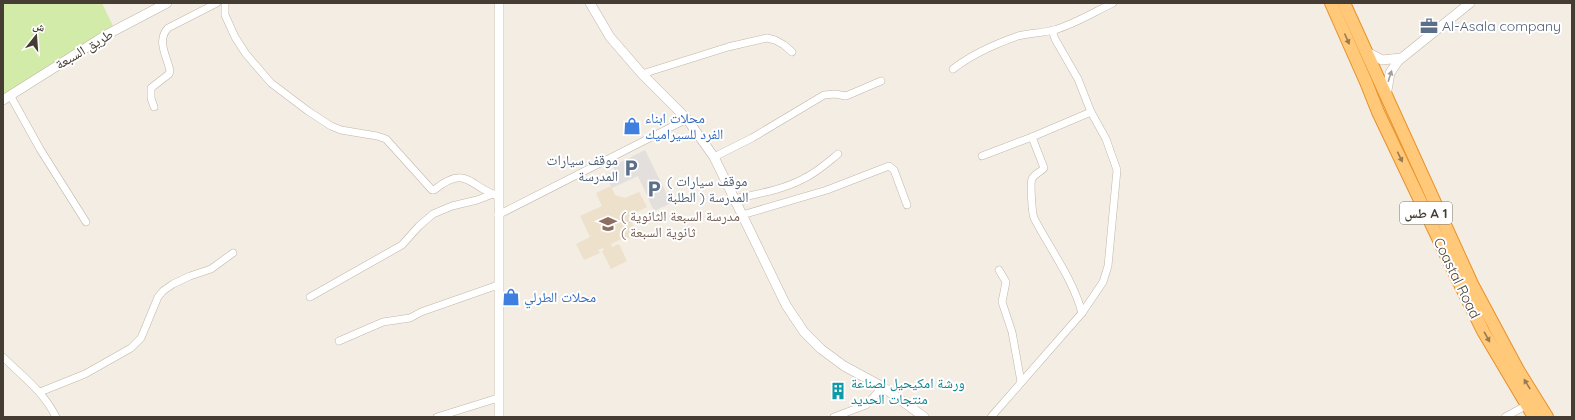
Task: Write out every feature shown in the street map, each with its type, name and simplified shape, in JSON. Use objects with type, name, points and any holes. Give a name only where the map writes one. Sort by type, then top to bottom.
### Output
[{"type":"highway","name":"Coastal Road","points":[[1331,3],[1378,112],[1460,284],[1487,338],[1534,417]]},
{"type":"highway","name":"Coastal Road","points":[[1344,3],[1472,284],[1511,358],[1547,417]]},
{"type":"street","name":"طريق السبعة","points":[[6,97],[106,35],[168,3]]},
{"type":"street","points":[[154,107],[151,98],[151,88],[170,74],[162,44],[164,32],[168,28],[217,3]]},
{"type":"street","points":[[225,3],[225,15],[235,37],[246,54],[271,83],[308,111],[331,126],[341,130],[386,139],[432,190],[450,179],[460,177],[466,178],[496,195]]},
{"type":"street","points":[[498,3],[496,195],[498,215],[499,417]]},
{"type":"street","points":[[590,3],[610,37],[642,74],[687,118],[714,157],[786,305],[804,332],[821,349],[844,366],[883,387],[924,417]]},
{"type":"street","points":[[952,69],[965,59],[1018,36],[1052,30],[1065,26],[1113,3]]},
{"type":"street","points":[[1386,96],[1390,73],[1401,58],[1470,3]]},
{"type":"street","points":[[991,417],[1082,313],[1098,292],[1107,272],[1111,248],[1117,186],[1116,166],[1106,139],[1091,112],[1078,79],[1055,39],[1052,30]]},
{"type":"street","points":[[642,74],[728,47],[766,38],[775,40],[792,52]]},
{"type":"street","points":[[1365,51],[1382,60],[1401,58]]},
{"type":"street","points":[[714,157],[752,138],[824,95],[830,94],[846,96],[881,81]]},
{"type":"street","points":[[6,97],[86,222]]},
{"type":"street","points":[[982,156],[1091,112]]},
{"type":"street","points":[[498,215],[687,118]]},
{"type":"street","points":[[1032,137],[1044,168],[1034,175],[1032,180],[1033,197],[1031,209],[1034,218],[1069,279],[1080,304],[1082,313]]},
{"type":"street","points":[[734,199],[766,192],[803,179],[838,154]]},
{"type":"street","points":[[742,214],[828,190],[889,166],[894,170],[906,205]]},
{"type":"street","points":[[310,297],[402,245],[419,226],[433,214],[452,206],[496,195]]},
{"type":"street","points":[[40,392],[85,374],[131,348],[141,338],[158,297],[163,291],[173,284],[190,276],[211,269],[233,253]]},
{"type":"street","points":[[999,270],[1006,282],[1002,302],[1012,332],[1021,382]]},
{"type":"street","points":[[339,341],[383,322],[410,318],[421,312],[498,285]]},
{"type":"street","points":[[5,362],[40,392],[50,405],[56,417]]},
{"type":"street","points":[[834,417],[866,405],[883,387]]},
{"type":"street","points":[[437,417],[498,398]]},
{"type":"street","points":[[1505,417],[1527,406]]},
{"type":"shaded area","points":[[645,150],[671,203],[654,211],[638,176],[612,188],[606,175],[615,171],[613,166]]},
{"type":"shaded area","name":"( مدرسة السبعة الثانوية ( ثانوية السبعة","points":[[611,186],[615,195],[625,198],[639,192],[647,207],[629,216],[636,232],[631,234],[632,237],[625,240],[623,238],[611,244],[612,247],[619,244],[627,261],[611,269],[602,251],[604,250],[603,248],[598,250],[600,253],[584,260],[576,244],[590,237],[580,216],[602,206],[596,193]]},
{"type":"green space","points":[[3,3],[102,3],[113,26],[3,97]]},
{"type":"place","name":"Al-Asala company","points":[[1429,26]]},
{"type":"place","name":"محلات ابناء الفرد للسيراميك","points":[[632,126]]},
{"type":"place","name":"موقف سيارات المدرسة","points":[[631,168]]},
{"type":"place","name":"( موقف سيارات المدرسة ( الطلبة","points":[[654,189]]},
{"type":"place","name":"( مدرسة السبعة الثانوية ( ثانوية السبعة","points":[[608,224]]},
{"type":"place","name":"محلات الطرلي","points":[[511,297]]},
{"type":"place","name":"ورشة امكيحيل لصناعة منتجات الحديد","points":[[838,391]]}]
